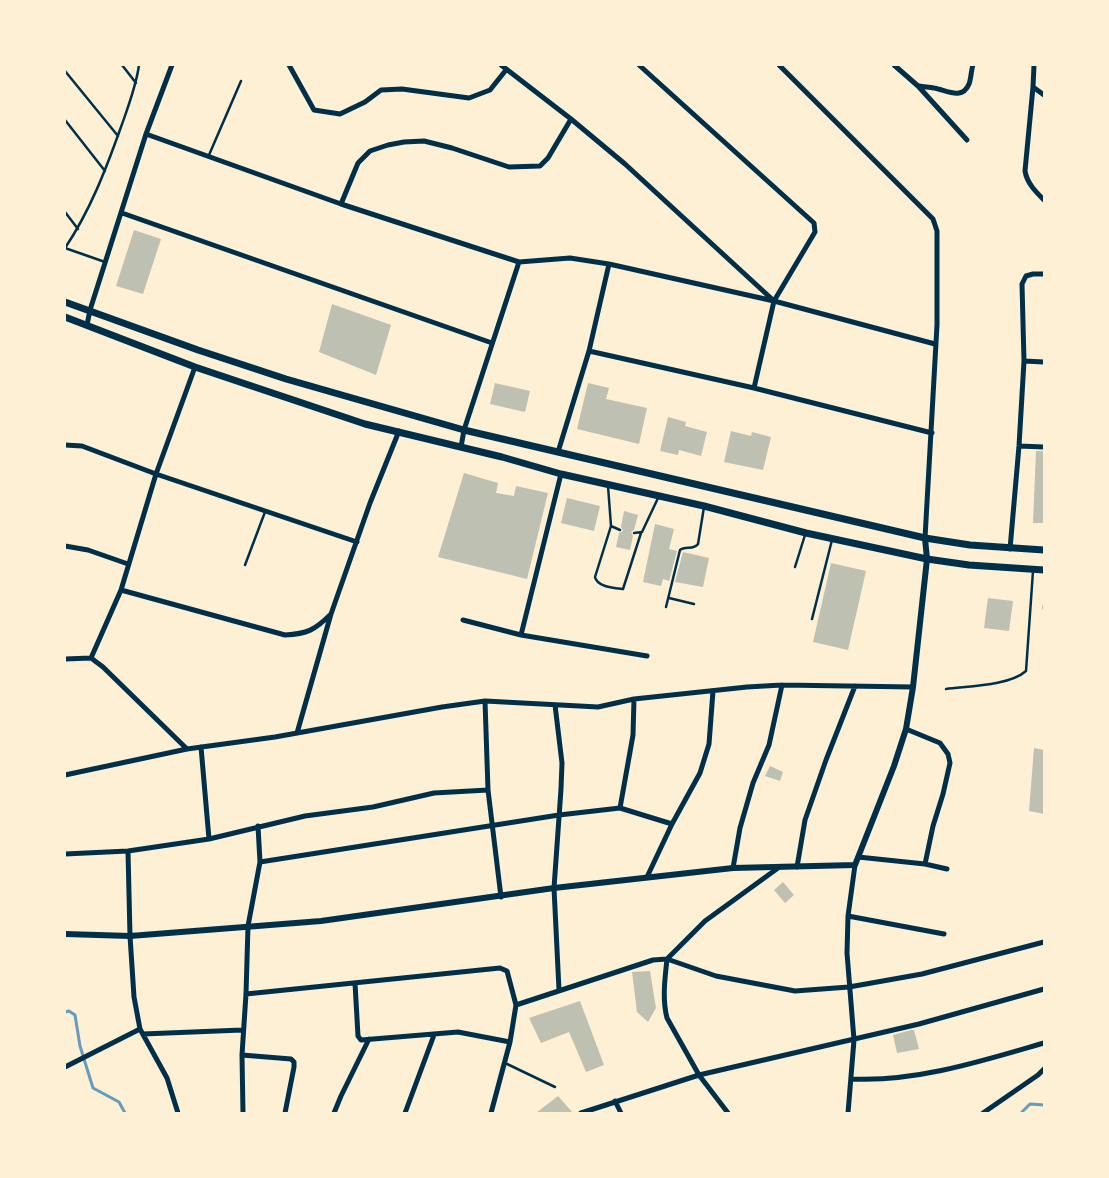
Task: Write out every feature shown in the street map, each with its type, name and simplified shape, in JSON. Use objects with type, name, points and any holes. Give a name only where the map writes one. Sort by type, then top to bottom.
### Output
[{"type":"main road","points":[[65,302],[286,379],[464,430],[925,538],[970,545],[1044,550]]},
{"type":"main road","points":[[65,317],[195,367],[365,424],[832,539],[927,559],[969,565],[1044,570]]},
{"type":"street","points":[[87,325],[90,310],[146,134],[172,65]]},
{"type":"street","points":[[289,65],[314,110],[340,114],[365,102],[381,90],[402,89],[469,98],[490,90],[506,70]]},
{"type":"street","points":[[501,65],[625,164],[774,301]]},
{"type":"street","points":[[639,65],[814,223],[815,232],[774,301],[754,388]]},
{"type":"street","points":[[779,65],[933,219],[937,230],[932,433],[925,538],[927,559],[913,687],[906,729],[881,801],[855,865],[848,916],[847,952],[854,1040],[848,1113]]},
{"type":"street","points":[[894,65],[918,86],[968,140]]},
{"type":"street","points":[[918,86],[934,88],[953,95],[959,93],[966,89],[969,84],[972,65]]},
{"type":"street","points":[[1034,65],[1025,171],[1026,179],[1035,192],[1044,200]]},
{"type":"street","points":[[1033,87],[1044,94]]},
{"type":"street","points":[[341,204],[358,163],[370,151],[404,142],[424,142],[452,148],[510,167],[540,166],[548,158],[571,119]]},
{"type":"street","points":[[146,134],[341,204],[519,262],[570,258],[609,264],[774,301],[935,344]]},
{"type":"street","points":[[122,213],[492,343]]},
{"type":"street","points":[[461,447],[464,430],[519,262]]},
{"type":"street","points":[[558,452],[589,351],[609,264]]},
{"type":"street","points":[[1010,549],[1024,361],[1022,284],[1026,276],[1044,274]]},
{"type":"street","points":[[589,351],[754,388],[932,433]]},
{"type":"street","points":[[1024,361],[1044,362]]},
{"type":"street","points":[[91,658],[121,590],[156,474],[195,367]]},
{"type":"street","points":[[297,733],[332,614],[399,432]]},
{"type":"street","points":[[65,445],[82,446],[156,474],[357,542]]},
{"type":"street","points":[[1019,446],[1044,447]]},
{"type":"street","points":[[521,636],[562,474]]},
{"type":"street","points":[[65,546],[88,550],[128,564]]},
{"type":"street","points":[[121,590],[285,635],[304,634],[319,626],[332,614]]},
{"type":"street","points":[[463,620],[521,636],[647,656]]},
{"type":"street","points":[[65,659],[91,658],[103,667],[186,749]]},
{"type":"street","points":[[733,868],[740,828],[753,782],[769,746],[782,686]]},
{"type":"street","points":[[797,866],[805,820],[855,686]]},
{"type":"street","points":[[65,775],[186,749],[297,733],[484,701],[598,707],[634,700],[747,687],[913,687]]},
{"type":"street","points":[[647,878],[672,824],[700,773],[709,744],[713,691]]},
{"type":"street","points":[[620,808],[633,735],[634,700]]},
{"type":"street","points":[[484,701],[488,790],[501,896]]},
{"type":"street","points":[[555,705],[562,763],[554,888],[559,990]]},
{"type":"street","points":[[906,729],[940,743],[948,754],[950,763],[925,864]]},
{"type":"street","points":[[201,747],[209,839]]},
{"type":"street","points":[[65,854],[128,851],[209,839],[305,816],[373,807],[434,793],[488,790]]},
{"type":"street","points":[[260,862],[559,815],[620,808],[672,824]]},
{"type":"street","points":[[243,1113],[242,1030],[246,994],[248,926],[260,862],[258,826]]},
{"type":"street","points":[[128,851],[134,997],[142,1031],[166,1078],[178,1113]]},
{"type":"street","points":[[858,857],[925,864],[946,869]]},
{"type":"street","points":[[65,934],[130,936],[320,921],[554,888],[733,868],[855,865]]},
{"type":"street","points":[[728,1113],[699,1075],[668,1018],[665,1008],[665,983],[668,959],[705,920],[778,868]]},
{"type":"street","points":[[848,916],[944,934]]},
{"type":"street","points":[[516,1005],[653,960],[668,959],[716,976],[795,991],[850,988],[922,974],[1044,942]]},
{"type":"street","points":[[246,994],[500,968],[507,971],[516,1005],[510,1042],[491,1113]]},
{"type":"street","points":[[355,983],[358,1036],[361,1040],[458,1032],[510,1042]]},
{"type":"street","points":[[581,1113],[699,1075],[854,1040],[970,1011],[1044,989]]},
{"type":"street","points":[[65,1067],[142,1031],[242,1030]]},
{"type":"street","points":[[405,1113],[434,1035]]},
{"type":"street","points":[[334,1113],[369,1039]]},
{"type":"street","points":[[852,1079],[871,1080],[917,1075],[964,1065],[1044,1043]]},
{"type":"street","points":[[242,1055],[291,1060],[294,1062],[285,1113]]},
{"type":"street","points":[[983,1113],[1044,1069]]},
{"type":"street","points":[[615,1101],[621,1113]]},
{"type":"lane","points":[[122,65],[136,83]]},
{"type":"lane","points":[[106,262],[65,248],[78,229],[106,172],[136,83],[139,65]]},
{"type":"lane","points":[[65,71],[118,136]]},
{"type":"lane","points":[[209,157],[241,82]]},
{"type":"lane","points":[[65,120],[106,172]]},
{"type":"lane","points":[[65,212],[78,229]]},
{"type":"lane","points":[[607,484],[611,526],[595,577],[599,584],[624,589],[641,533],[659,496]]},
{"type":"lane","points":[[666,607],[680,550],[695,547],[698,544],[704,506]]},
{"type":"lane","points":[[245,565],[265,511]]},
{"type":"lane","points":[[611,526],[620,530]]},
{"type":"lane","points":[[634,533],[641,533]]},
{"type":"lane","points":[[795,567],[806,533]]},
{"type":"lane","points":[[812,619],[832,539]]},
{"type":"lane","points":[[946,689],[1000,682],[1020,676],[1026,671],[1033,569]]},
{"type":"lane","points":[[668,598],[694,604]]},
{"type":"lane","points":[[505,1063],[555,1087]]},
{"type":"building","points":[[134,230],[161,239],[143,294],[116,286]]},
{"type":"building","points":[[332,304],[391,325],[376,375],[319,352]]},
{"type":"building","points":[[495,383],[530,391],[525,412],[490,404]]},
{"type":"building","points":[[588,383],[609,388],[606,399],[647,408],[639,444],[577,429]]},
{"type":"building","points":[[668,417],[686,422],[685,426],[707,432],[701,456],[679,450],[678,455],[660,451]]},
{"type":"building","points":[[731,431],[751,436],[752,432],[771,437],[763,470],[724,462]]},
{"type":"building","points":[[1036,451],[1044,451],[1044,523],[1033,523]]},
{"type":"building","points":[[464,473],[498,483],[496,493],[514,496],[516,486],[548,493],[527,579],[438,557]]},
{"type":"building","points":[[567,498],[600,506],[594,531],[561,523]]},
{"type":"building","points":[[624,511],[638,515],[634,530],[631,532],[633,536],[630,550],[616,547],[619,533],[623,531],[621,527]]},
{"type":"building","points":[[655,524],[674,529],[669,549],[677,551],[669,581],[663,579],[661,586],[643,582]]},
{"type":"building","points":[[683,552],[709,558],[703,587],[675,582]]},
{"type":"building","points":[[831,563],[866,571],[848,650],[813,642]]},
{"type":"building","points":[[988,598],[1013,601],[1009,631],[984,628]]},
{"type":"building","points":[[1034,748],[1044,750],[1044,814],[1029,811]]},
{"type":"building","points":[[770,766],[783,772],[780,781],[765,776]]},
{"type":"building","points":[[783,882],[794,895],[785,903],[774,890]]},
{"type":"building","points":[[650,971],[656,1008],[648,1022],[637,1012],[632,972]]},
{"type":"building","points":[[580,1001],[604,1065],[586,1072],[569,1032],[541,1043],[529,1018]]},
{"type":"building","points":[[914,1030],[919,1049],[897,1053],[893,1035]]},
{"type":"building","points":[[558,1096],[573,1113],[536,1113]]},
{"type":"waterway","points":[[65,1012],[69,1011],[75,1015],[80,1046],[93,1088],[119,1102],[125,1113]]},
{"type":"waterway","points":[[1021,1113],[1030,1104],[1044,1105]]}]
